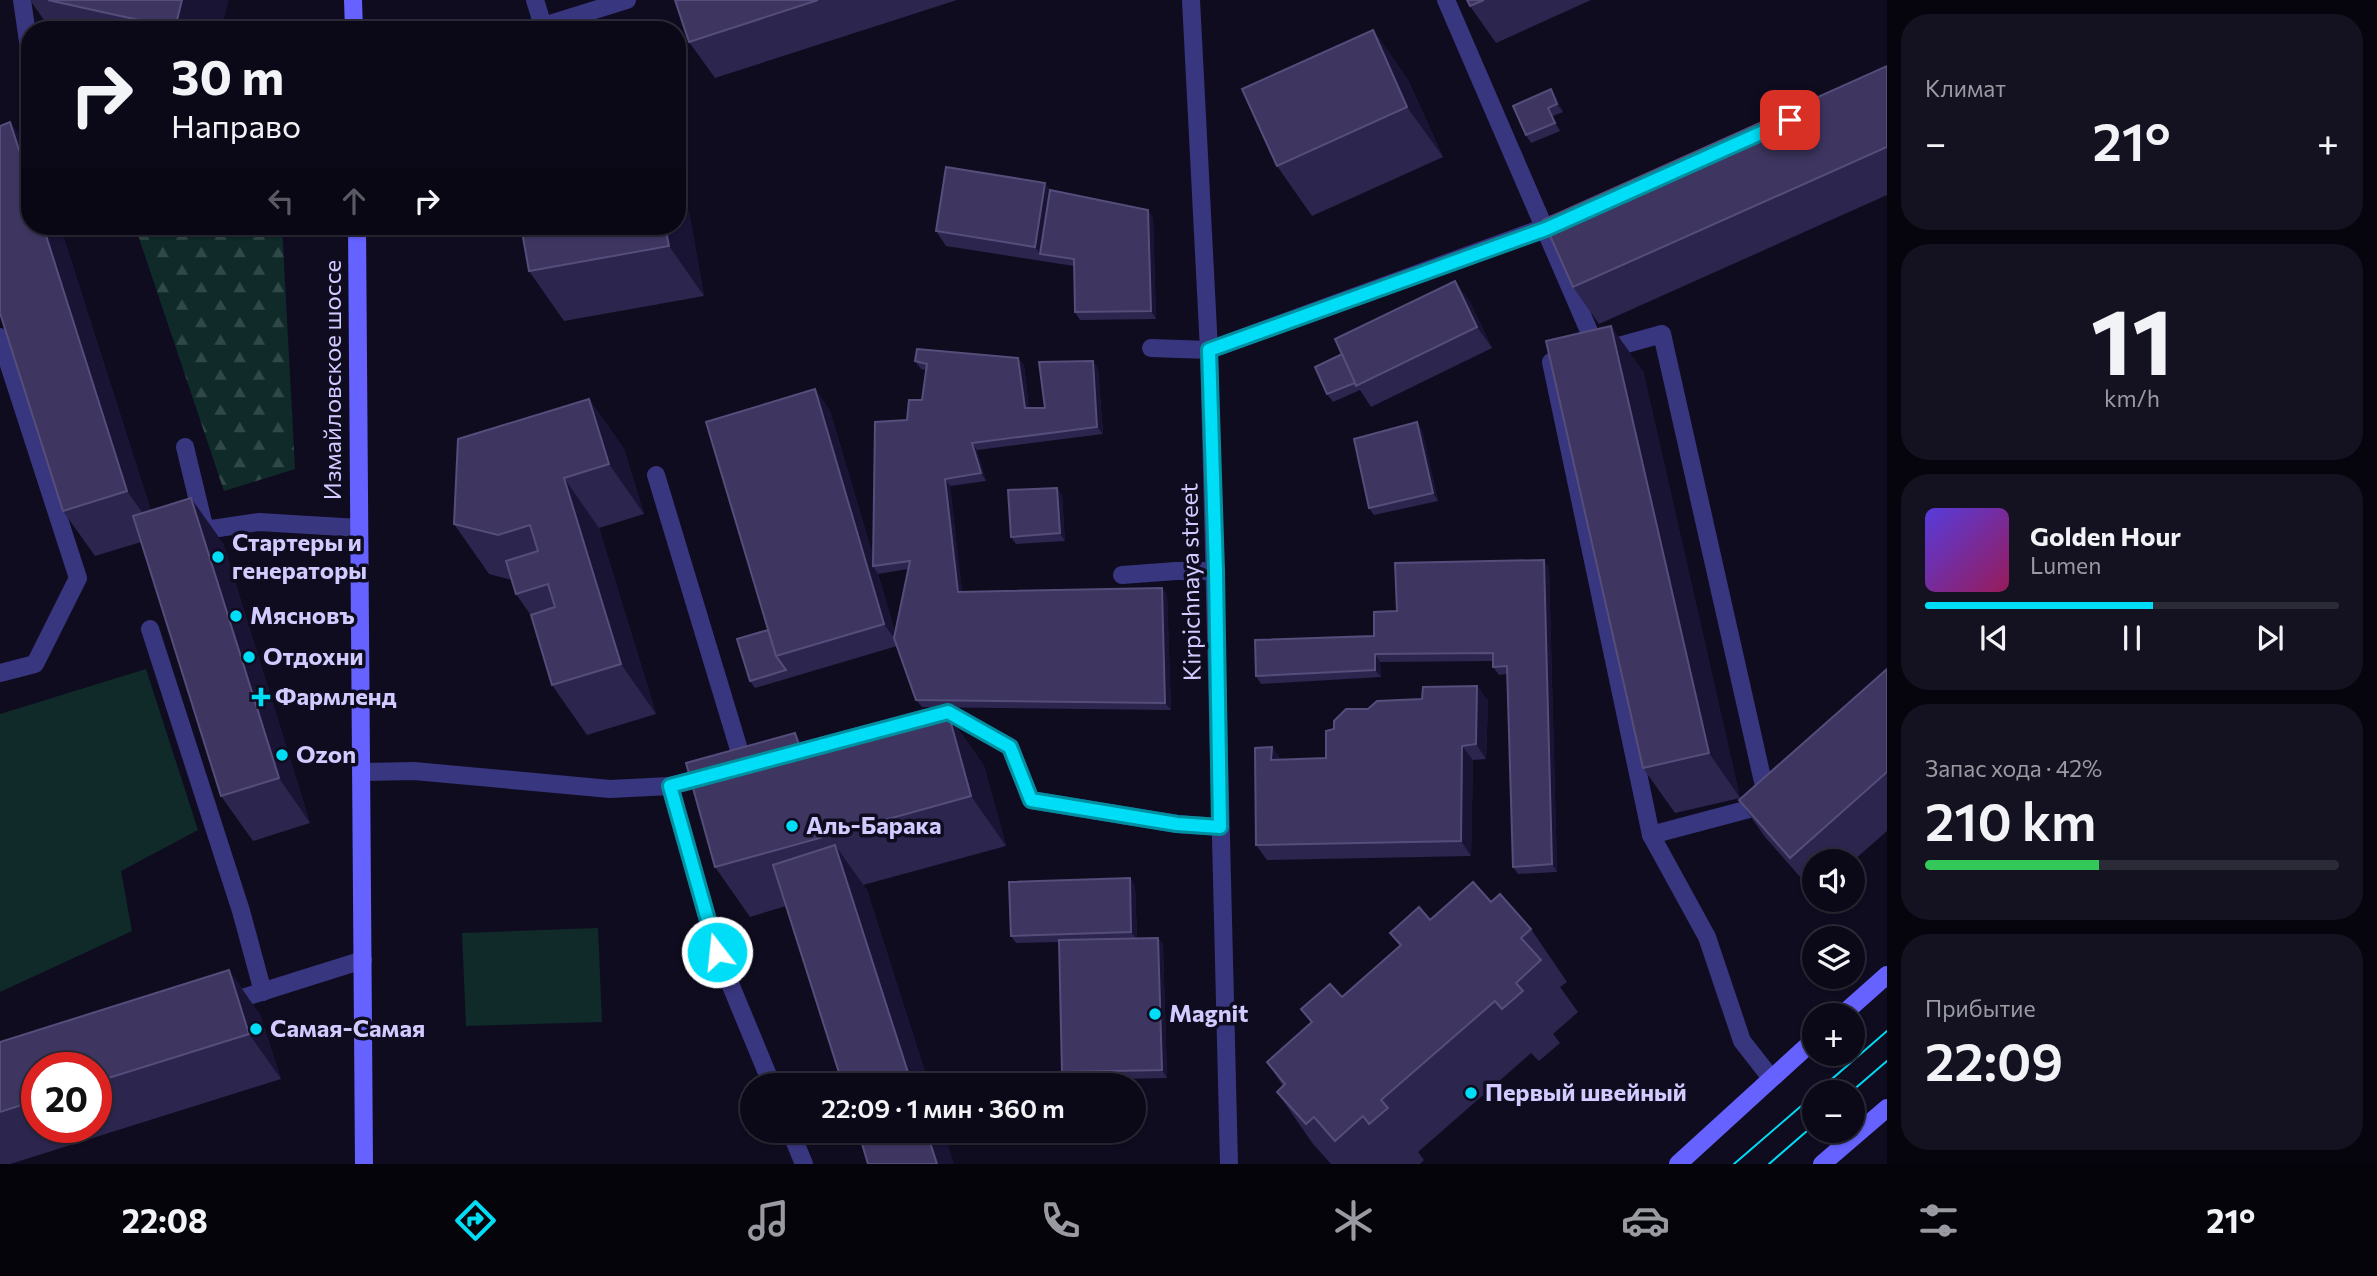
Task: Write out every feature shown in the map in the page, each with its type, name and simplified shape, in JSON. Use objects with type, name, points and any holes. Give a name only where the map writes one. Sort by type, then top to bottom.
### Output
[{"type":"main road","points":[[353,0],[354,21]]},
{"type":"main road","name":"Измайловское шоссе","points":[[357,235],[364,1164]]},
{"type":"main road","points":[[1856,1003],[1887,975]]},
{"type":"main road","points":[[1678,1164],[1802,1051]]},
{"type":"main road","points":[[1822,1164],[1887,1108]]},
{"type":"street","points":[[22,0],[25,21]]},
{"type":"street","points":[[535,0],[541,21]]},
{"type":"street","points":[[559,21],[627,0]]},
{"type":"street","name":"Kirpichnaya street","points":[[1191,0],[1209,350],[1229,1164]]},
{"type":"street","points":[[1446,0],[1546,229],[1586,354]]},
{"type":"street","points":[[0,159],[21,151]]},
{"type":"street","points":[[1151,348],[1209,350],[1546,229],[1584,212]]},
{"type":"street","points":[[1768,804],[1662,334],[1551,362],[1651,835],[1707,937],[1742,1041],[1771,1078]]},
{"type":"street","points":[[0,337],[78,578],[35,664],[0,673]]},
{"type":"street","points":[[185,447],[205,530],[259,522],[359,528]]},
{"type":"street","points":[[656,475],[757,763]]},
{"type":"street","points":[[1122,575],[1216,571]]},
{"type":"street","points":[[150,629],[241,911],[264,992]]},
{"type":"street","points":[[362,772],[414,771],[610,789],[670,786],[948,712],[1010,747],[1031,800],[1177,824],[1220,827]]},
{"type":"street","points":[[670,786],[717,952],[767,1073]]},
{"type":"street","points":[[1651,835],[1768,804],[1788,786]]},
{"type":"street","points":[[211,1008],[363,960]]},
{"type":"street","points":[[795,1143],[804,1164]]},
{"type":"green space","points":[[138,235],[282,235],[295,469],[224,491]]},
{"type":"green space","points":[[146,669],[198,830],[121,871],[132,931],[0,992],[0,714]]},
{"type":"green space","points":[[598,928],[602,1022],[466,1026],[462,933]]},
{"type":"building","points":[[48,0],[182,0],[177,21],[143,21]]},
{"type":"building","points":[[675,0],[818,0],[689,42],[686,21],[682,21]]},
{"type":"building","points":[[1467,0],[1484,0],[1470,6]]},
{"type":"building","points":[[1373,30],[1407,107],[1277,166],[1242,89]]},
{"type":"building","points":[[1887,66],[1887,147],[1573,287],[1543,220]]},
{"type":"building","points":[[1551,89],[1557,104],[1548,108],[1555,123],[1526,135],[1513,106]]},
{"type":"building","points":[[10,122],[21,156],[21,235],[46,235],[127,491],[63,511],[0,313],[0,126]]},
{"type":"building","points":[[946,167],[1045,183],[1035,247],[936,231]]},
{"type":"building","points":[[1050,190],[1148,210],[1151,311],[1075,312],[1074,259],[1040,254]]},
{"type":"building","points":[[523,235],[667,235],[669,246],[529,271]]},
{"type":"building","points":[[1455,281],[1477,327],[1356,386],[1335,339]]},
{"type":"building","points":[[1611,326],[1709,753],[1643,768],[1546,341]]},
{"type":"building","points":[[917,349],[1018,358],[1025,408],[1045,408],[1039,362],[1093,361],[1097,427],[972,443],[981,473],[945,479],[958,592],[1162,588],[1165,703],[916,700],[894,638],[910,561],[873,566],[875,422],[907,420],[909,400],[922,400],[927,364],[915,361]]},
{"type":"building","points":[[1342,354],[1355,383],[1327,394],[1315,367]]},
{"type":"building","points":[[815,389],[884,624],[776,656],[706,422]]},
{"type":"building","points":[[589,399],[609,464],[564,478],[621,664],[552,685],[531,615],[555,607],[548,584],[516,594],[506,561],[538,551],[530,525],[498,535],[454,524],[458,439]]},
{"type":"building","points":[[1417,422],[1433,493],[1369,508],[1354,439]]},
{"type":"building","points":[[1057,488],[1060,533],[1011,537],[1008,490]]},
{"type":"building","points":[[191,498],[279,778],[221,796],[133,516]]},
{"type":"building","points":[[1544,560],[1552,864],[1513,867],[1507,666],[1493,667],[1493,653],[1375,654],[1375,670],[1256,676],[1255,640],[1374,636],[1374,612],[1397,611],[1395,563]]},
{"type":"building","points":[[768,630],[776,656],[786,670],[750,681],[737,639]]},
{"type":"building","points":[[1887,669],[1887,772],[1790,858],[1739,800]]},
{"type":"building","points":[[1477,686],[1476,744],[1462,746],[1461,841],[1256,845],[1255,748],[1272,747],[1271,760],[1326,758],[1326,731],[1334,729],[1334,721],[1346,709],[1368,709],[1377,701],[1422,699],[1423,687]]},
{"type":"building","points":[[949,716],[971,796],[715,867],[686,763],[795,733],[803,757]]},
{"type":"building","points":[[835,845],[908,1073],[839,1073],[773,865]]},
{"type":"building","points":[[1130,878],[1131,932],[1011,936],[1009,882]]},
{"type":"building","points":[[1473,882],[1491,902],[1500,894],[1531,929],[1521,938],[1541,960],[1516,983],[1523,991],[1502,1009],[1495,1001],[1381,1100],[1388,1108],[1369,1124],[1363,1116],[1335,1141],[1314,1117],[1306,1124],[1277,1092],[1285,1084],[1267,1062],[1312,1022],[1301,1009],[1330,984],[1342,997],[1401,945],[1390,933],[1419,907],[1430,920]]},
{"type":"building","points":[[1158,938],[1162,1070],[1062,1072],[1059,940]]},
{"type":"building","points":[[229,970],[249,1034],[112,1077],[112,1052],[21,1052],[21,1105],[0,1112],[0,1042]]},
{"type":"building","points":[[862,1143],[930,1143],[937,1164],[868,1164]]},
{"type":"tram line","points":[[1831,1080],[1887,1031]]},
{"type":"tram line","points":[[1865,1080],[1887,1061]]},
{"type":"tram line","points":[[1734,1164],[1802,1105]]},
{"type":"tram line","points":[[1769,1164],[1802,1135]]},
{"type":"place","name":"Стартеры и генераторы","points":[[218,557]]},
{"type":"place","name":"Мясновъ","points":[[236,616]]},
{"type":"place","name":"Отдохни","points":[[249,657]]},
{"type":"place","name":"Фармленд","points":[[261,697]]},
{"type":"place","name":"Ozon","points":[[282,755]]},
{"type":"place","name":"Аль-Барака","points":[[792,826]]},
{"type":"place","name":"Magnit","points":[[1155,1014]]},
{"type":"place","name":"Самая-Самая","points":[[256,1029]]},
{"type":"place","name":"Первый швейный","points":[[1471,1093]]},
{"type":"route","points":[[717,952],[670,786],[948,712],[1010,747],[1031,800],[1177,824],[1220,827],[1209,350],[1546,229],[1790,120]]}]
